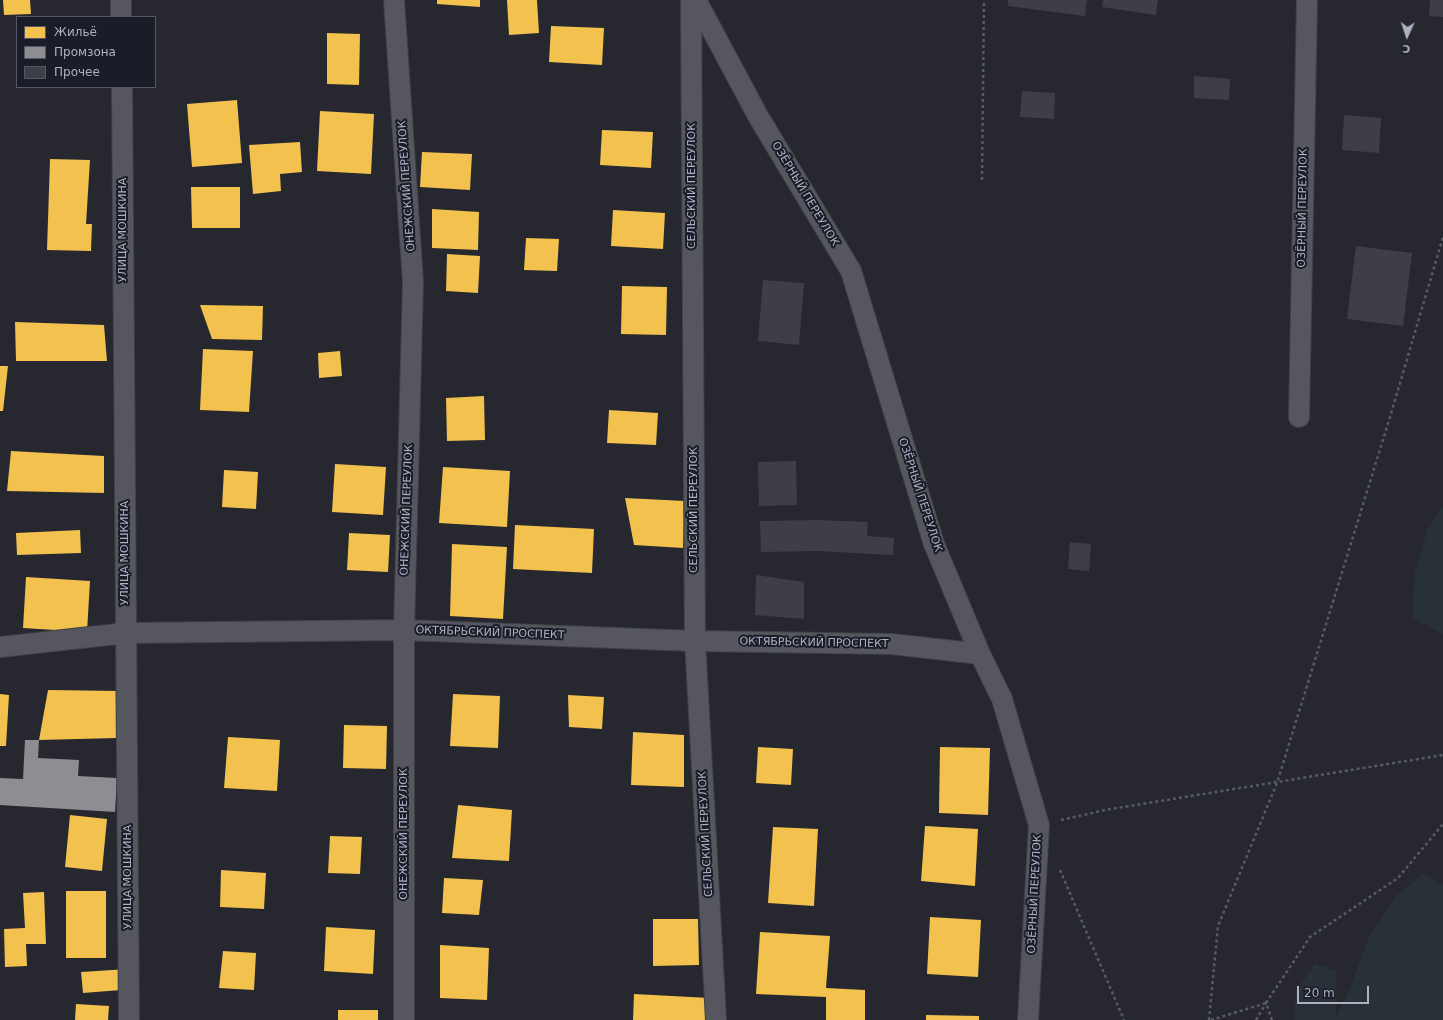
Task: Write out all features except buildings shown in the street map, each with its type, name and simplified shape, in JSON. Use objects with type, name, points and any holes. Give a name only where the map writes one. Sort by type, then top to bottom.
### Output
[{"type":"street","points":[[121,0],[121,16]]},
{"type":"street","name":"ОНЕЖСКИЙ ПЕРЕУЛОК","points":[[394,0],[413,282],[404,630],[404,1020]]},
{"type":"street","name":"СЕЛЬСКИЙ ПЕРЕУЛОК","points":[[691,0],[695,641],[716,1020]]},
{"type":"street","name":"ОЗЁРНЫЙ ПЕРЕУЛОК","points":[[696,0],[758,116],[851,272],[934,544],[980,654],[1002,700],[1039,824],[1028,1020]]},
{"type":"street","name":"ОЗЁРНЫЙ ПЕРЕУЛОК","points":[[1299,417],[1307,0]]},
{"type":"street","name":"УЛИЦА МОШКИНА","points":[[122,88],[129,1020]]},
{"type":"street","name":"ОКТЯБРЬСКИЙ ПРОСПЕКТ","points":[[0,647],[126,633],[404,630],[695,641],[892,644],[980,654]]},
{"type":"path","points":[[982,180],[984,0]]},
{"type":"path","points":[[1266,1003],[1210,1020],[1218,926],[1277,783],[1390,417],[1443,237]]},
{"type":"path","points":[[1039,824],[1105,810],[1443,755]]},
{"type":"path","points":[[1256,1020],[1310,937],[1398,878],[1443,824]]},
{"type":"path","points":[[1059,868],[1124,1020]]},
{"type":"path","points":[[1266,1003],[1272,1020]]},
{"type":"shaded area","points":[[1443,506],[1443,634],[1413,618],[1414,576],[1427,531]]},
{"type":"shaded area","points":[[1423,874],[1443,885],[1443,1020],[1294,1020],[1296,991],[1315,964],[1336,970],[1336,1018],[1349,990],[1368,939],[1397,895]]}]
